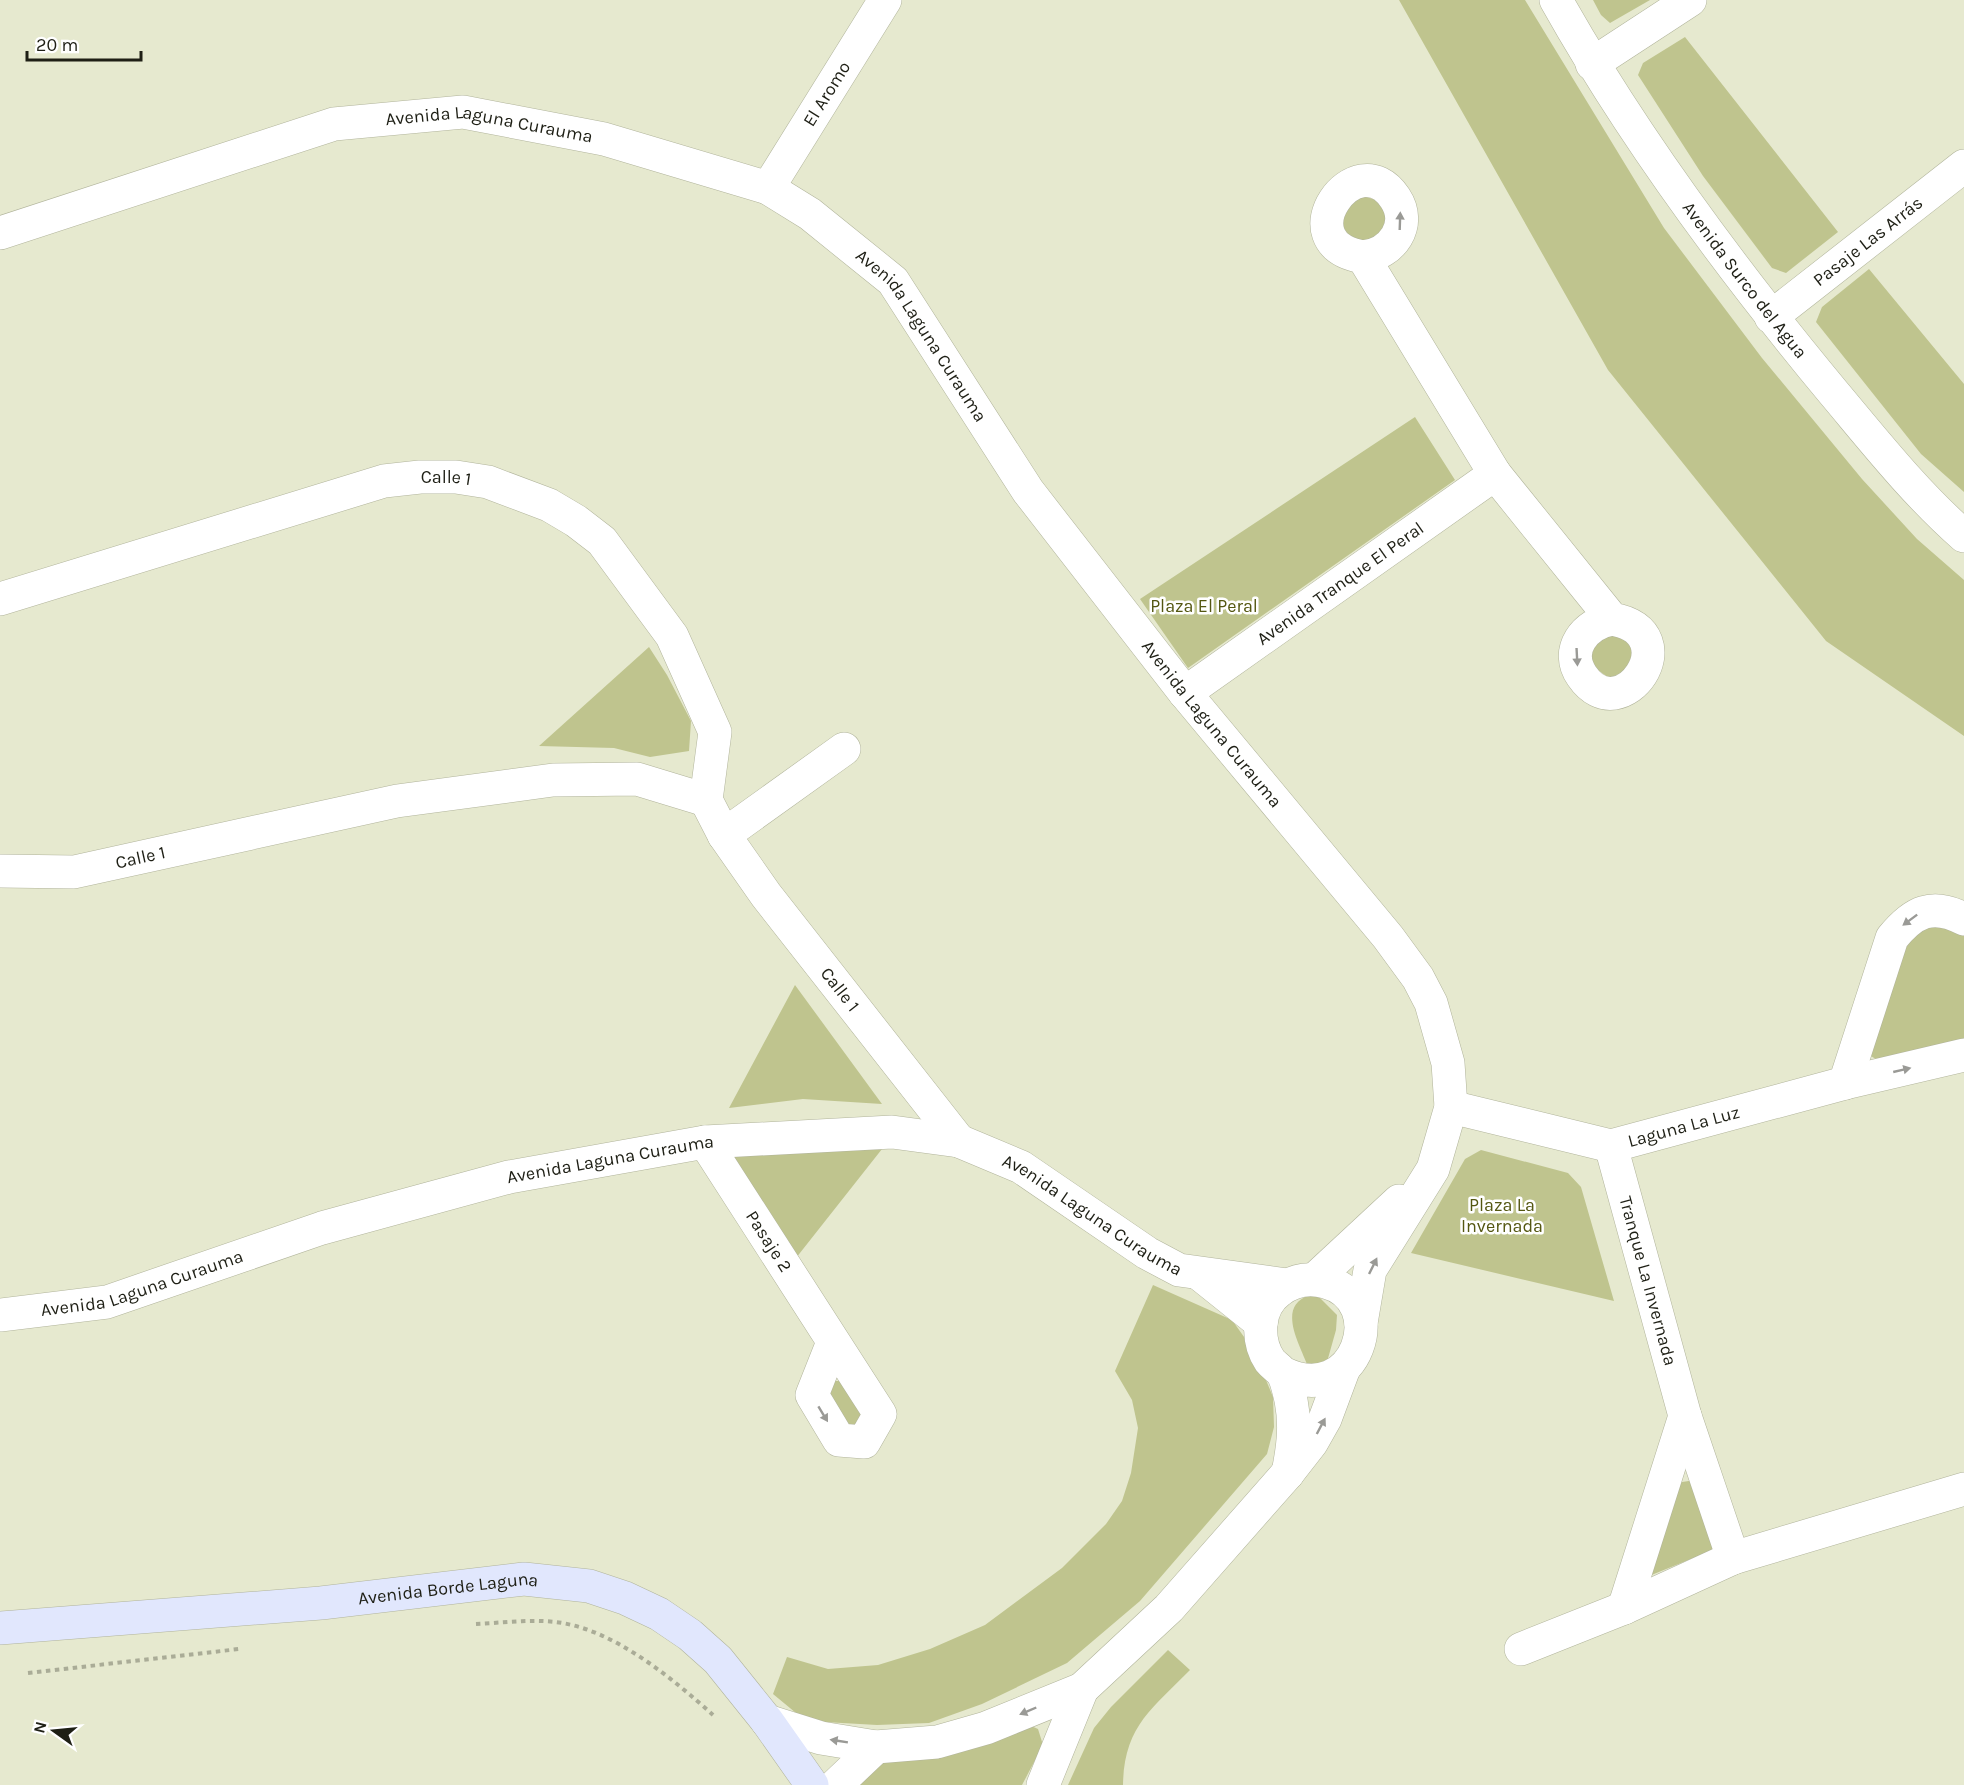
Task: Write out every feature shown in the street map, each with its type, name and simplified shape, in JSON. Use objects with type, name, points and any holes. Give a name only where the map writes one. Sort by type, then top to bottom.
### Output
[{"type":"street","name":"El Aromo","points":[[768,188],[885,0]]},
{"type":"street","name":"Avenida Surco del Agua","points":[[1556,0],[1592,64],[1676,186],[1771,317],[1929,506],[1964,536]]},
{"type":"street","points":[[1592,64],[1690,0]]},
{"type":"street","name":"Avenida Laguna Curauma","points":[[0,234],[334,124],[463,112],[604,139],[768,188],[810,214],[893,281],[1028,492],[1185,693],[1388,937],[1418,978],[1440,1029],[1448,1063],[1451,1107],[1433,1169],[1370,1270],[1365,1285],[1361,1339],[1355,1355],[1344,1368],[1325,1419],[1312,1442],[1287,1474],[1169,1608],[1082,1689],[986,1728],[937,1742],[876,1747],[821,1738],[767,1720]]},
{"type":"street","name":"Pasaje Las Arrás","points":[[1771,317],[1964,166]]},
{"type":"street","points":[[1363,257],[1495,474],[1612,620]]},
{"type":"street","name":"Avenida Tranque El Peral","points":[[1185,693],[1495,474]]},
{"type":"street","name":"Calle 1","points":[[0,599],[384,481],[420,477],[488,482],[549,505],[576,521],[602,541],[672,636],[715,732],[706,800],[724,835],[773,904],[959,1141]]},
{"type":"street","points":[[724,835],[844,749]]},
{"type":"street","name":"Calle 1","points":[[0,871],[74,872],[397,801],[553,780],[637,779],[706,800]]},
{"type":"street","points":[[1845,1083],[1892,939],[1905,922],[1920,913],[1933,910],[1954,914],[1964,919]]},
{"type":"street","name":"Laguna La Luz","points":[[1451,1107],[1611,1146],[1845,1083],[1964,1055]]},
{"type":"street","name":"Avenida Laguna Curauma","points":[[0,1315],[107,1302],[322,1228],[487,1183],[705,1142],[892,1132],[959,1141],[1021,1167],[1147,1253],[1179,1270],[1201,1275],[1332,1284],[1346,1293],[1356,1307],[1361,1323]]},
{"type":"street","name":"Pasaje 2","points":[[705,1142],[833,1342]]},
{"type":"street","name":"Tranque La Invernada","points":[[1611,1146],[1685,1416],[1733,1558]]},
{"type":"street","points":[[1261,1323],[1265,1308],[1274,1295],[1301,1282],[1433,1169]]},
{"type":"street","name":"Avenida Laguna Curauma","points":[[1201,1275],[1261,1323],[1260,1337],[1264,1351],[1271,1363],[1282,1373],[1294,1418],[1294,1443],[1287,1474]]},
{"type":"street","points":[[1282,1373],[1298,1380],[1314,1381],[1330,1377],[1344,1368]]},
{"type":"street","points":[[1624,1608],[1685,1416]]},
{"type":"street","points":[[1521,1649],[1624,1608],[1733,1558],[1964,1489]]},
{"type":"street","name":"Avenida Borde Laguna","points":[[0,1628],[321,1603],[524,1579],[590,1586],[625,1598],[659,1614],[683,1630],[718,1660],[767,1720],[812,1785]]},
{"type":"street","name":"Avenida Laguna Curauma","points":[[1043,1785],[1082,1689]]},
{"type":"street","points":[[836,1785],[876,1747]]},
{"type":"path","points":[[475,1624],[555,1622],[596,1632],[670,1677],[717,1719]]},
{"type":"path","points":[[28,1673],[240,1648]]},
{"type":"green space","points":[[1399,0],[1525,0],[1664,228],[1762,358],[1862,479],[1917,539],[1964,580],[1964,736],[1826,641],[1608,370]]},
{"type":"green space","points":[[1593,0],[1650,0],[1610,23],[1601,15]]},
{"type":"green space","points":[[1685,37],[1838,232],[1786,273],[1772,268],[1703,176],[1638,75],[1643,63]]},
{"type":"green space","points":[[1364,197],[1380,203],[1386,219],[1380,235],[1364,241],[1348,235],[1342,219],[1348,203]]},
{"type":"green space","points":[[1869,269],[1964,384],[1964,492],[1921,454],[1816,322],[1822,307]]},
{"type":"green space","name":"Plaza El Peral","points":[[1415,417],[1455,480],[1188,668],[1140,599]]},
{"type":"green space","points":[[1618,632],[1634,648],[1631,669],[1609,678],[1591,665],[1592,643]]},
{"type":"green space","points":[[649,647],[667,675],[691,721],[689,751],[650,757],[614,748],[539,746]]},
{"type":"green space","points":[[1929,925],[1964,933],[1964,1040],[1879,1061],[1866,1053],[1901,939]]},
{"type":"green space","points":[[795,985],[882,1104],[803,1099],[729,1108]]},
{"type":"green space","points":[[882,1149],[796,1258],[725,1157]]},
{"type":"green space","name":"Plaza La Invernada","points":[[1481,1150],[1568,1173],[1581,1187],[1614,1301],[1411,1253],[1465,1159]]},
{"type":"green space","points":[[1153,1285],[1232,1320],[1254,1351],[1273,1397],[1274,1427],[1267,1454],[1140,1601],[1067,1663],[982,1704],[929,1723],[877,1725],[825,1722],[796,1713],[773,1694],[787,1657],[828,1669],[878,1665],[930,1649],[985,1625],[1062,1568],[1106,1524],[1122,1501],[1131,1473],[1138,1428],[1132,1400],[1115,1371]]},
{"type":"green space","points":[[1310,1295],[1319,1297],[1337,1315],[1336,1330],[1327,1362],[1308,1367],[1296,1338],[1292,1317],[1294,1308],[1300,1300]]},
{"type":"green space","points":[[829,1381],[843,1381],[864,1414],[859,1428],[845,1424],[827,1395]]},
{"type":"green space","points":[[1695,1480],[1713,1550],[1649,1576],[1676,1483]]},
{"type":"green space","points":[[1168,1650],[1190,1670],[1152,1708],[1135,1733],[1125,1765],[1123,1785],[1068,1785],[1094,1728],[1111,1707]]},
{"type":"green space","points":[[1029,1725],[1038,1729],[1043,1745],[1022,1785],[858,1785],[872,1766]]}]
